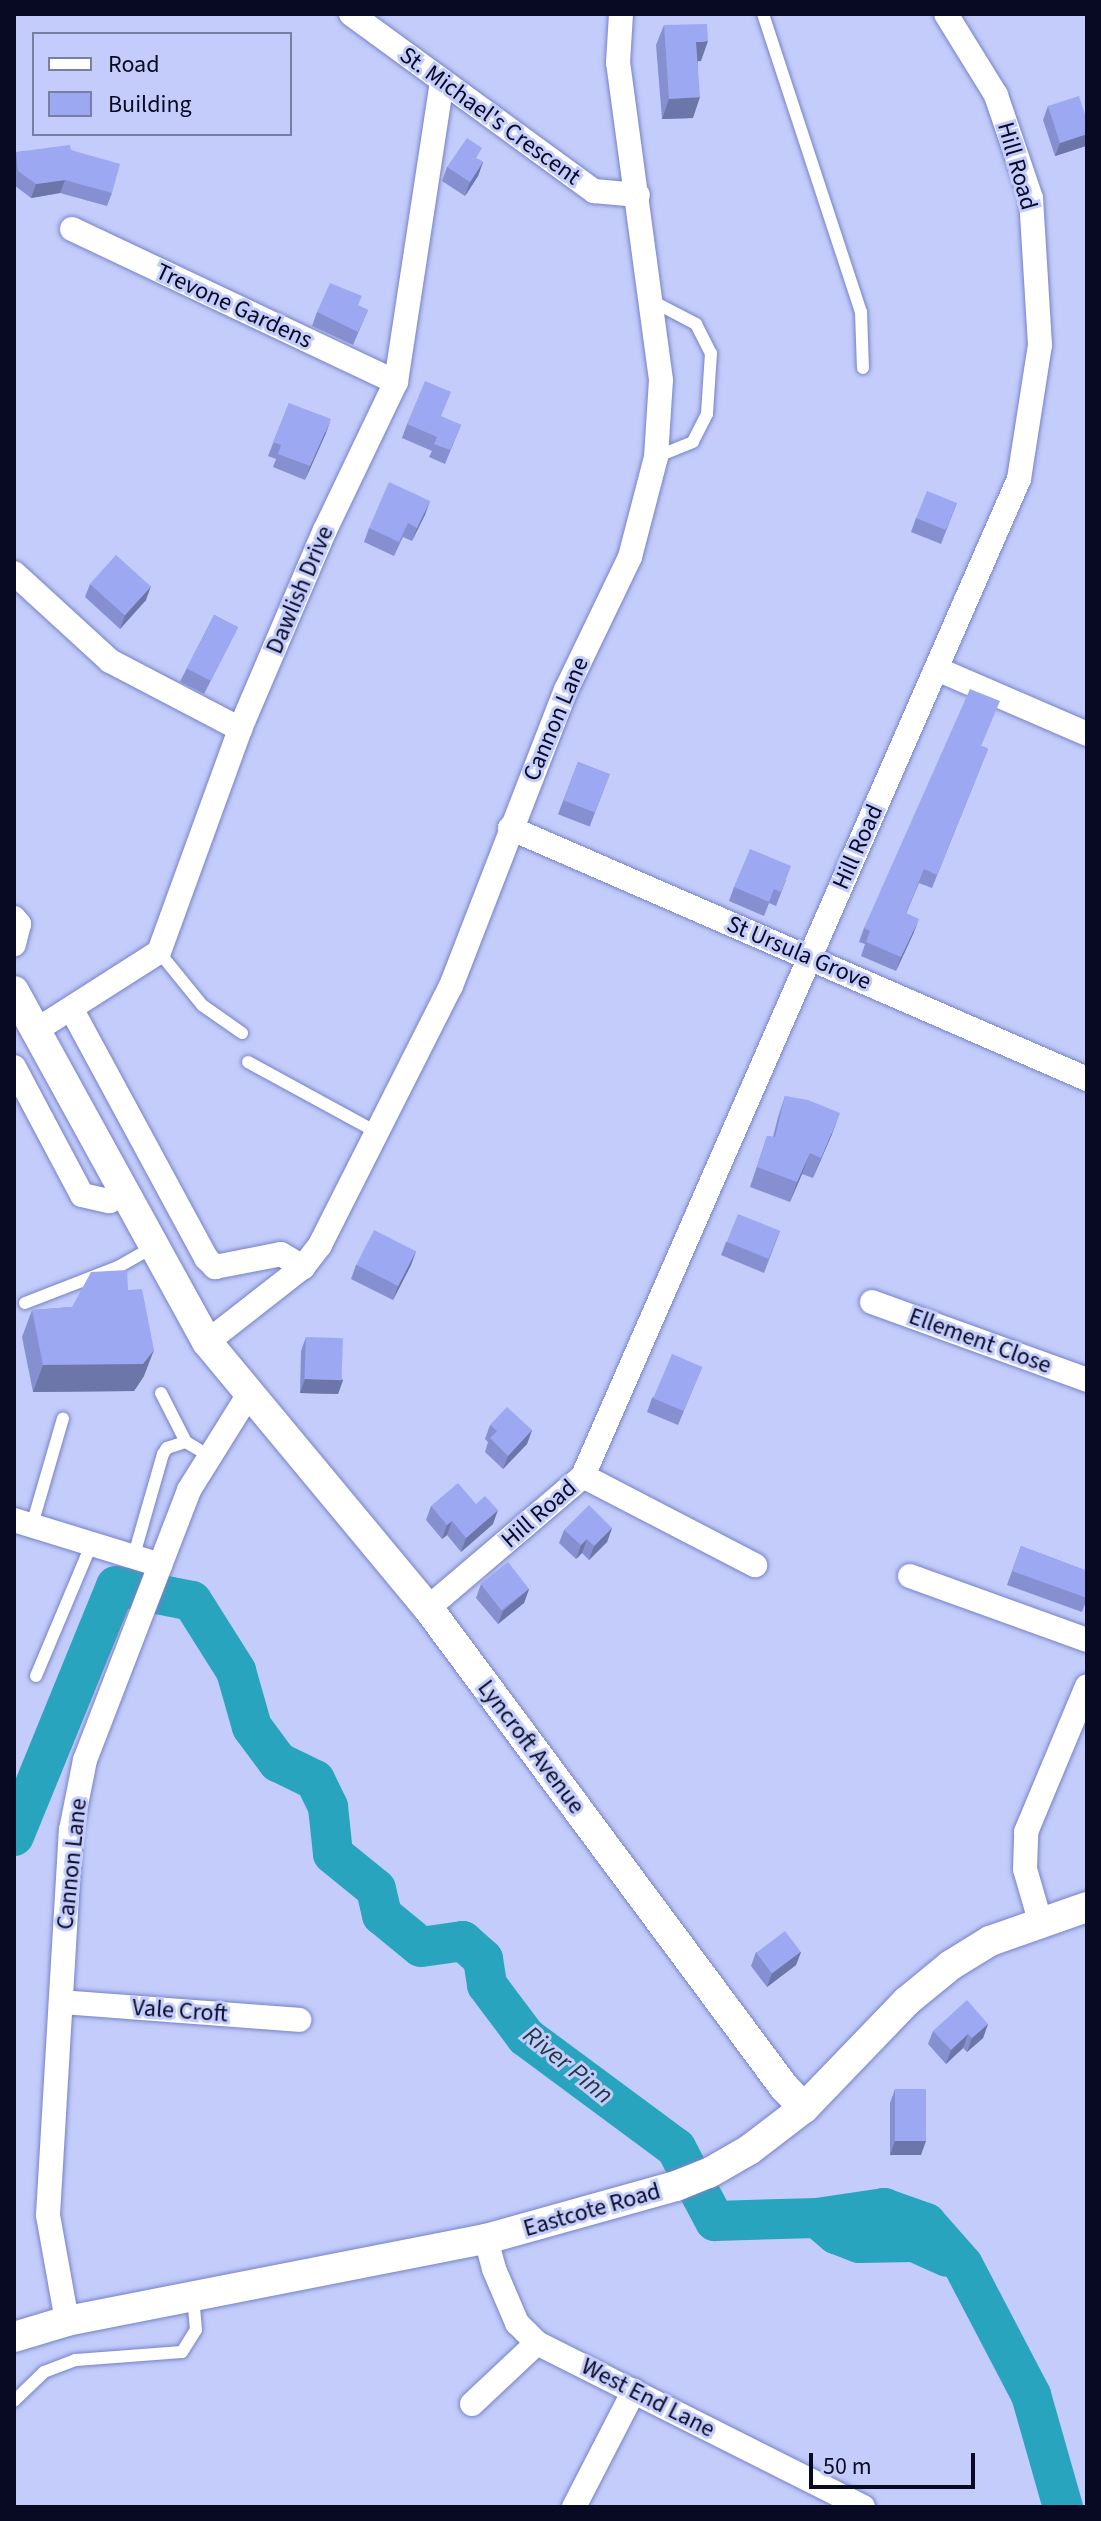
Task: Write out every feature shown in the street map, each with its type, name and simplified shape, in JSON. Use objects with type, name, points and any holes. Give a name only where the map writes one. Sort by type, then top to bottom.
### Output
[{"type":"street","name":"St. Michael's Crescent","points":[[351,14],[594,191],[638,195]]},
{"type":"street","name":"Cannon Lane","points":[[207,1342],[303,1267],[320,1245],[451,986],[566,690],[630,557],[656,457],[661,380],[618,63],[621,14]]},
{"type":"street","name":"Hill Road","points":[[428,1608],[583,1476],[1019,479],[1040,345],[1031,198],[996,95],[946,14]]},
{"type":"street","name":"Dawlish Drive","points":[[159,952],[240,729],[325,530],[396,382],[442,82]]},
{"type":"street","name":"Trevone Gardens","points":[[72,229],[396,382]]},
{"type":"street","points":[[14,573],[110,661],[240,729]]},
{"type":"street","points":[[937,669],[1087,734]]},
{"type":"street","name":"St Ursula Grove","points":[[510,828],[1087,1079]]},
{"type":"street","points":[[14,918],[19,924],[14,944]]},
{"type":"street","points":[[38,1029],[159,952]]},
{"type":"street","name":"Lyncroft Avenue","points":[[14,991],[38,1029],[207,1342],[428,1608],[775,2075],[804,2108]]},
{"type":"street","points":[[72,1010],[206,1258],[215,1267],[281,1254],[303,1267]]},
{"type":"street","points":[[14,1067],[82,1195],[109,1201],[126,1194]]},
{"type":"street","name":"Ellement Close","points":[[872,1302],[1087,1380]]},
{"type":"street","name":"Cannon Lane","points":[[67,2321],[48,2215],[71,1830],[82,1774],[189,1490],[208,1455],[249,1394]]},
{"type":"street","points":[[583,1476],[755,1565]]},
{"type":"street","points":[[23,1523],[134,1555],[157,1573]]},
{"type":"street","points":[[910,1576],[1087,1640]]},
{"type":"street","points":[[1040,1921],[1025,1869],[1026,1832],[1087,1686]]},
{"type":"street","name":"Eastcote Road","points":[[14,2337],[67,2321],[486,2239],[676,2186],[709,2173],[749,2150],[804,2108],[907,2001],[951,1965],[990,1941],[1087,1907]]},
{"type":"street","name":"Vale Croft","points":[[61,2002],[299,2020]]},
{"type":"street","name":"West End Lane","points":[[486,2239],[494,2269],[517,2323],[537,2343],[863,2507]]},
{"type":"street","points":[[472,2404],[537,2343]]},
{"type":"street","points":[[574,2507],[634,2391]]},
{"type":"lane","points":[[763,14],[861,312],[863,368]]},
{"type":"lane","points":[[652,301],[696,324],[711,353],[707,414],[693,442],[656,457]]},
{"type":"lane","points":[[159,952],[202,1005],[242,1033]]},
{"type":"lane","points":[[248,1062],[378,1133]]},
{"type":"lane","points":[[25,1303],[118,1267],[156,1246]]},
{"type":"lane","points":[[161,1393],[186,1442],[208,1455]]},
{"type":"lane","points":[[23,1523],[63,1418]]},
{"type":"lane","points":[[134,1555],[163,1454],[167,1448],[186,1442]]},
{"type":"lane","points":[[36,1676],[92,1543]]},
{"type":"lane","points":[[14,2401],[44,2372],[76,2360],[182,2352],[196,2330],[193,2296]]},
{"type":"building","points":[[707,24],[708,41],[696,42],[700,97],[669,99],[664,25]]},
{"type":"building","points":[[1079,96],[1087,121],[1087,134],[1060,143],[1048,106]]},
{"type":"building","points":[[467,138],[482,148],[476,158],[483,162],[470,182],[447,167]]},
{"type":"building","points":[[70,145],[71,150],[120,164],[112,193],[65,180],[36,184],[18,171],[16,152]]},
{"type":"building","points":[[330,283],[362,296],[358,305],[368,310],[358,332],[317,312]]},
{"type":"building","points":[[425,381],[451,392],[441,416],[461,425],[450,450],[434,444],[437,437],[407,424]]},
{"type":"building","points":[[289,403],[331,419],[310,466],[278,454],[281,445],[273,442]]},
{"type":"building","points":[[389,482],[430,501],[417,528],[408,523],[399,542],[369,528]]},
{"type":"building","points":[[927,491],[957,503],[946,530],[916,518]]},
{"type":"building","points":[[116,555],[151,586],[125,615],[90,584]]},
{"type":"building","points":[[214,615],[238,627],[211,681],[187,668]]},
{"type":"building","points":[[970,689],[1000,701],[981,746],[988,749],[937,875],[924,869],[906,913],[919,919],[901,957],[866,942],[870,931],[864,928]]},
{"type":"building","points":[[578,762],[610,774],[595,812],[563,800]]},
{"type":"building","points":[[750,849],[791,866],[781,892],[774,889],[769,902],[734,887]]},
{"type":"building","points":[[785,1096],[808,1100],[840,1113],[821,1158],[810,1153],[797,1182],[757,1167],[767,1136],[775,1137]]},
{"type":"building","points":[[738,1214],[780,1231],[768,1259],[727,1242]]},
{"type":"building","points":[[374,1230],[416,1251],[398,1286],[356,1265]]},
{"type":"building","points":[[127,1270],[128,1290],[142,1289],[154,1350],[143,1364],[43,1365],[32,1310],[72,1307],[91,1272]]},
{"type":"building","points":[[306,1337],[343,1338],[342,1380],[305,1379]]},
{"type":"building","points":[[672,1354],[702,1367],[684,1411],[653,1398]]},
{"type":"building","points":[[507,1407],[532,1430],[508,1456],[490,1438],[497,1431],[490,1425]]},
{"type":"building","points":[[458,1483],[476,1504],[485,1496],[498,1510],[466,1538],[452,1521],[447,1525],[431,1506]]},
{"type":"building","points":[[589,1505],[612,1528],[594,1546],[587,1539],[581,1545],[564,1530]]},
{"type":"building","points":[[1021,1546],[1087,1571],[1087,1598],[1012,1571]]},
{"type":"building","points":[[508,1562],[529,1589],[501,1610],[480,1584]]},
{"type":"building","points":[[785,1931],[801,1952],[772,1973],[756,1953]]},
{"type":"building","points":[[967,2000],[988,2024],[972,2038],[968,2034],[951,2050],[933,2031]]},
{"type":"building","points":[[895,2089],[926,2089],[926,2141],[895,2141]]},
{"type":"waterway","name":"River Pinn","points":[[14,1836],[116,1586],[192,1601],[236,1671],[252,1727],[278,1762],[315,1780],[328,1807],[333,1854],[376,1889],[382,1915],[421,1947],[463,1941],[483,1959],[487,1985],[526,2037],[676,2148],[715,2221],[817,2218],[884,2208],[926,2223],[963,2265],[1031,2395],[1063,2507]]},
{"type":"waterway","points":[[817,2218],[836,2234],[859,2243],[914,2242],[947,2257]]}]
